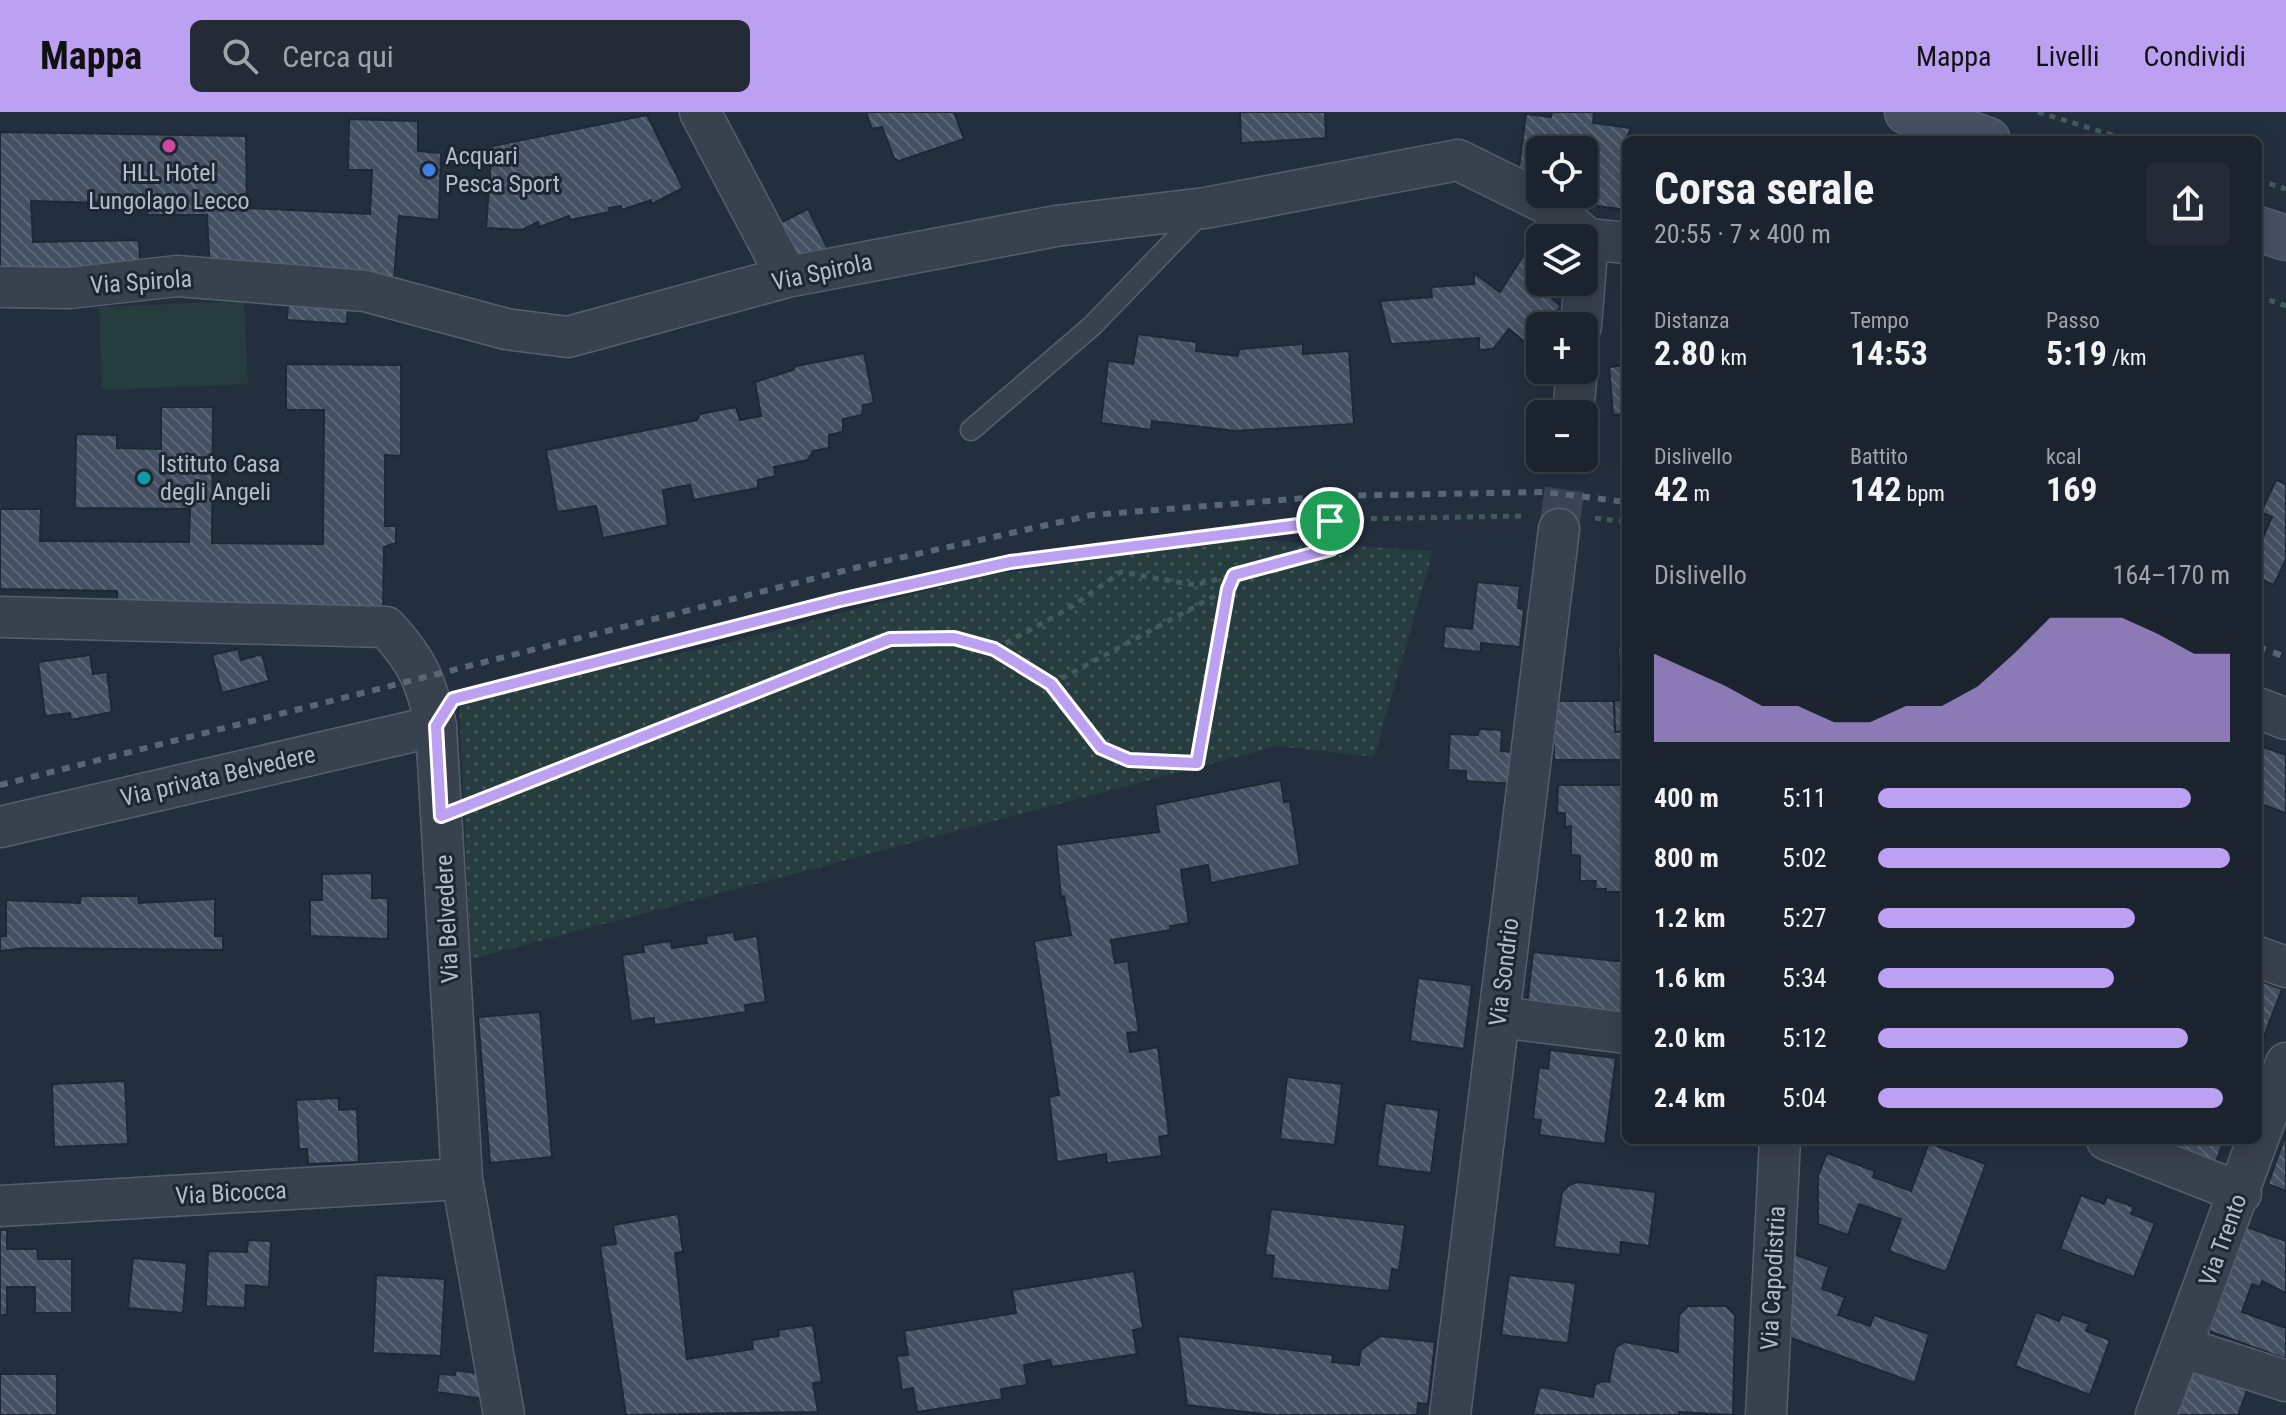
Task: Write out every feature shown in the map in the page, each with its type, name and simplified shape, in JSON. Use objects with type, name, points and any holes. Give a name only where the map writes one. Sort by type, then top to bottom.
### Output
[{"type":"main road","points":[[1915,123],[1971,136]]},
{"type":"main road","points":[[2262,230],[2286,238]]},
{"type":"street","points":[[700,112],[787,277]]},
{"type":"street","name":"Via Spirola","points":[[0,287],[70,288],[177,276],[350,290],[506,329],[568,337],[787,277],[1056,226],[1205,208],[1458,160],[1547,204],[1607,241]]},
{"type":"street","points":[[1585,312],[1607,241]]},
{"type":"street","name":"Via Sondrio","points":[[1450,1415],[1559,521]]},
{"type":"street","name":"Via Belvedere","points":[[0,617],[386,627],[408,651],[425,678],[436,726],[462,1179],[504,1415]]},
{"type":"street","points":[[2262,710],[2286,719]]},
{"type":"street","name":"Via privata Belvedere","points":[[0,827],[436,726]]},
{"type":"street","points":[[2262,958],[2286,967]]},
{"type":"street","points":[[1499,1017],[1622,1032]]},
{"type":"street","name":"Via Trento","points":[[2262,1132],[2286,1063]]},
{"type":"street","name":"Via Capodistria","points":[[1766,1415],[1780,1144]]},
{"type":"street","points":[[2117,1144],[2241,1193]]},
{"type":"street","name":"Via Trento","points":[[2156,1415],[2184,1348],[2258,1144]]},
{"type":"street","name":"Via Bicocca","points":[[0,1206],[462,1179]]},
{"type":"street","points":[[2184,1348],[2286,1381]]},
{"type":"lane","points":[[971,430],[1092,326],[1205,208]]},
{"type":"path","points":[[2038,112],[2115,136]]},
{"type":"path","points":[[2262,181],[2286,189]]},
{"type":"path","points":[[2262,297],[2286,306]]},
{"type":"path","points":[[436,726],[453,699],[840,600],[1010,562],[1330,521],[1467,514],[1622,522]]},
{"type":"path","points":[[994,649],[1068,609],[1121,572],[1195,585],[1331,549],[1330,521]]},
{"type":"path","points":[[441,816],[890,639],[954,638],[994,649],[1051,684],[1101,748],[1129,760],[1197,763],[1228,589],[1234,575]]},
{"type":"path","points":[[1051,684],[1228,589]]},
{"type":"green space","points":[[244,301],[248,384],[102,390],[99,307]]},
{"type":"green space","points":[[1236,539],[1433,551],[1374,757],[1278,746],[471,959],[459,700],[711,647],[978,577]]},
{"type":"building","points":[[866,112],[954,112],[964,139],[899,161],[894,158],[882,127],[872,129]]},
{"type":"building","points":[[1240,112],[1325,112],[1326,138],[1241,143]]},
{"type":"building","points":[[1552,112],[1594,112],[1593,123],[1631,128],[1628,136],[1622,136],[1622,209],[1598,206],[1598,136],[1526,136],[1526,175],[1518,174],[1526,114],[1551,117]]},
{"type":"building","points":[[647,115],[683,188],[652,204],[651,200],[622,210],[621,206],[609,208],[610,212],[570,220],[569,216],[539,227],[538,222],[522,230],[486,228],[492,146]]},
{"type":"building","points":[[349,119],[418,121],[418,151],[441,153],[439,220],[399,216],[393,292],[210,274],[207,215],[148,215],[147,204],[31,201],[33,242],[139,240],[141,278],[0,284],[0,132],[246,136],[247,208],[370,214],[372,170],[348,170]]},
{"type":"building","points":[[808,209],[828,249],[793,255],[778,224]]},
{"type":"building","points":[[1526,251],[1526,296],[1549,296],[1561,306],[1556,312],[1526,312],[1526,343],[1509,329],[1493,349],[1479,350],[1479,338],[1391,344],[1380,301],[1432,297],[1431,287],[1474,284],[1474,273],[1500,292]]},
{"type":"building","points":[[289,289],[348,296],[347,324],[287,320]]},
{"type":"building","points":[[1138,334],[1197,342],[1196,351],[1238,356],[1239,349],[1303,344],[1303,354],[1349,351],[1354,424],[1236,431],[1152,421],[1151,430],[1101,423],[1108,361],[1133,364]]},
{"type":"building","points":[[864,353],[874,403],[863,405],[862,415],[843,419],[843,432],[829,435],[829,448],[813,451],[808,460],[774,467],[776,476],[758,480],[758,488],[694,500],[690,485],[663,490],[668,525],[603,538],[596,506],[557,512],[546,450],[697,420],[700,414],[736,407],[740,420],[761,416],[755,382],[793,370],[796,366]]},
{"type":"building","name":"Istituto Casa degli Angeli","points":[[286,364],[401,365],[401,456],[385,455],[385,526],[396,526],[396,543],[384,547],[383,610],[117,608],[117,591],[0,589],[0,509],[41,509],[40,541],[189,542],[190,509],[75,508],[76,434],[117,435],[117,448],[161,449],[161,407],[213,407],[212,543],[323,544],[324,410],[286,410]]},
{"type":"building","points":[[1622,365],[1622,414],[1613,415],[1609,367]]},
{"type":"building","points":[[2276,480],[2286,484],[2286,559],[2274,585],[2262,580],[2262,539],[2272,517],[2262,510]]},
{"type":"building","points":[[1477,582],[1520,586],[1518,608],[1524,609],[1520,647],[1481,643],[1481,652],[1443,648],[1445,626],[1472,629]]},
{"type":"building","points":[[1618,646],[1622,646],[1622,731],[1615,732],[1614,701],[1621,700]]},
{"type":"building","points":[[238,649],[241,660],[262,654],[269,681],[222,693],[212,655]]},
{"type":"building","points":[[90,655],[93,674],[107,672],[112,712],[71,720],[70,713],[45,716],[38,662]]},
{"type":"building","points":[[1553,701],[1614,701],[1615,732],[1622,731],[1622,760],[1554,760]]},
{"type":"building","points":[[1479,729],[1502,730],[1501,751],[1517,752],[1515,784],[1466,781],[1466,771],[1448,770],[1450,734],[1478,735]]},
{"type":"building","points":[[2262,746],[2286,755],[2286,813],[2262,804]]},
{"type":"building","points":[[1281,780],[1284,802],[1290,801],[1300,865],[1211,883],[1208,865],[1181,870],[1189,923],[1170,926],[1171,930],[1111,940],[1115,963],[1128,961],[1139,1032],[1127,1033],[1130,1052],[1158,1047],[1169,1135],[1159,1137],[1162,1156],[1107,1163],[1106,1154],[1057,1162],[1049,1097],[1059,1095],[1034,941],[1071,935],[1064,896],[1061,897],[1056,845],[1159,832],[1155,805]]},
{"type":"building","points":[[1558,785],[1621,785],[1622,892],[1595,889],[1596,881],[1580,881],[1580,856],[1571,855],[1571,826],[1565,827],[1565,813],[1557,813]]},
{"type":"building","points":[[372,873],[372,898],[388,898],[388,939],[310,936],[310,900],[322,900],[322,874]]},
{"type":"building","points":[[81,896],[138,896],[139,903],[215,899],[215,936],[223,936],[223,950],[27,948],[0,951],[0,936],[6,936],[6,900],[80,903]]},
{"type":"building","points":[[734,932],[735,940],[757,936],[766,1002],[745,1005],[746,1012],[707,1018],[654,1025],[654,1018],[631,1021],[622,955],[644,952],[643,945],[671,941],[672,948],[707,943],[706,936]]},
{"type":"building","points":[[1533,952],[1622,962],[1622,1027],[1526,1015]]},
{"type":"building","points":[[1418,978],[1472,985],[1464,1049],[1410,1041]]},
{"type":"building","points":[[2262,982],[2282,989],[2262,1042]]},
{"type":"building","points":[[540,1012],[552,1157],[490,1163],[478,1017]]},
{"type":"building","points":[[1550,1050],[1616,1058],[1605,1144],[1539,1135],[1541,1120],[1533,1119],[1539,1067],[1548,1069]]},
{"type":"building","points":[[1287,1077],[1342,1084],[1335,1145],[1280,1139]]},
{"type":"building","points":[[125,1081],[128,1144],[54,1147],[52,1084]]},
{"type":"building","points":[[339,1098],[339,1110],[357,1109],[359,1162],[308,1164],[307,1149],[299,1149],[296,1100]]},
{"type":"building","points":[[1385,1103],[1439,1110],[1431,1173],[1377,1166]]},
{"type":"building","points":[[2286,1134],[2286,1191],[2268,1184]]},
{"type":"building","points":[[1929,1144],[1986,1164],[1946,1272],[1889,1251],[1901,1219],[1859,1204],[1848,1235],[1818,1224],[1818,1176],[1827,1153],[1875,1171],[1873,1177],[1911,1191]]},
{"type":"building","points":[[2160,1144],[2223,1144],[2215,1165]]},
{"type":"building","points":[[1578,1182],[1656,1192],[1649,1246],[1621,1242],[1620,1255],[1554,1247],[1562,1192]]},
{"type":"building","points":[[2081,1195],[2104,1204],[2107,1197],[2134,1207],[2131,1214],[2155,1223],[2134,1277],[2060,1249]]},
{"type":"building","points":[[1271,1209],[1405,1225],[1399,1270],[1392,1269],[1389,1291],[1272,1278],[1274,1256],[1265,1255]]},
{"type":"building","points":[[678,1214],[683,1252],[675,1253],[687,1359],[753,1349],[752,1340],[779,1336],[778,1330],[813,1325],[822,1382],[813,1383],[818,1412],[626,1415],[600,1246],[616,1244],[613,1225]]},
{"type":"building","points":[[2247,1227],[2286,1241],[2286,1293],[2262,1281],[2260,1287],[2252,1284],[2242,1312],[2286,1328],[2286,1359],[2209,1331]]},
{"type":"building","points":[[0,1230],[7,1230],[7,1249],[37,1249],[38,1259],[72,1259],[72,1313],[35,1313],[35,1287],[7,1287],[7,1315],[0,1315]]},
{"type":"building","points":[[248,1240],[271,1241],[269,1287],[246,1285],[245,1308],[206,1306],[208,1251],[247,1252]]},
{"type":"building","points":[[1791,1253],[1829,1267],[1822,1289],[1845,1297],[1838,1315],[1870,1326],[1874,1315],[1929,1334],[1915,1383],[1791,1338]]},
{"type":"building","points":[[133,1258],[187,1263],[183,1313],[128,1308]]},
{"type":"building","points":[[1134,1271],[1143,1328],[1133,1330],[1137,1354],[1052,1367],[1050,1360],[1024,1365],[1027,1385],[1001,1389],[1002,1399],[917,1412],[913,1388],[902,1390],[897,1356],[908,1355],[904,1331],[1016,1313],[1012,1290]]},
{"type":"building","points":[[376,1275],[445,1279],[441,1356],[373,1353]]},
{"type":"building","points":[[1509,1275],[1576,1283],[1568,1343],[1501,1335]]},
{"type":"building","points":[[1688,1306],[1726,1306],[1735,1315],[1733,1415],[1679,1412],[1679,1415],[1533,1415],[1539,1389],[1543,1387],[1593,1397],[1595,1385],[1602,1381],[1609,1382],[1615,1348],[1625,1342],[1678,1352],[1679,1315]]},
{"type":"building","points":[[2036,1312],[2059,1321],[2062,1314],[2089,1324],[2086,1331],[2110,1340],[2090,1395],[2015,1366]]},
{"type":"building","points":[[1178,1336],[1333,1355],[1332,1362],[1359,1365],[1361,1350],[1380,1336],[1435,1342],[1428,1404],[1418,1403],[1417,1415],[1272,1415],[1187,1405]]},
{"type":"building","points":[[2194,1368],[2248,1388],[2238,1415],[2177,1415]]},
{"type":"building","points":[[456,1370],[486,1375],[490,1400],[437,1392],[439,1374],[455,1375]]},
{"type":"building","points":[[0,1374],[57,1374],[57,1415],[0,1415]]},
{"type":"tunnel","points":[[1559,529],[1567,472]]},
{"type":"railway","points":[[0,785],[859,567],[1092,515],[1332,496],[1545,492],[1622,502]]},
{"type":"railway","points":[[2262,648],[2286,657]]},
{"type":"place","name":"HLL Hotel Lungolago Lecco","points":[[169,146]]},
{"type":"place","name":"Acquari Pesca Sport","points":[[429,170]]},
{"type":"place","name":"Istituto Casa degli Angeli","points":[[144,478]]},
{"type":"route","points":[[1330,521],[1331,549],[1234,575],[1228,589],[1197,763],[1129,760],[1101,748],[1051,684],[994,649],[954,638],[890,639],[441,816],[436,726],[453,699],[840,600],[1010,562],[1161,540],[1330,521]]}]
